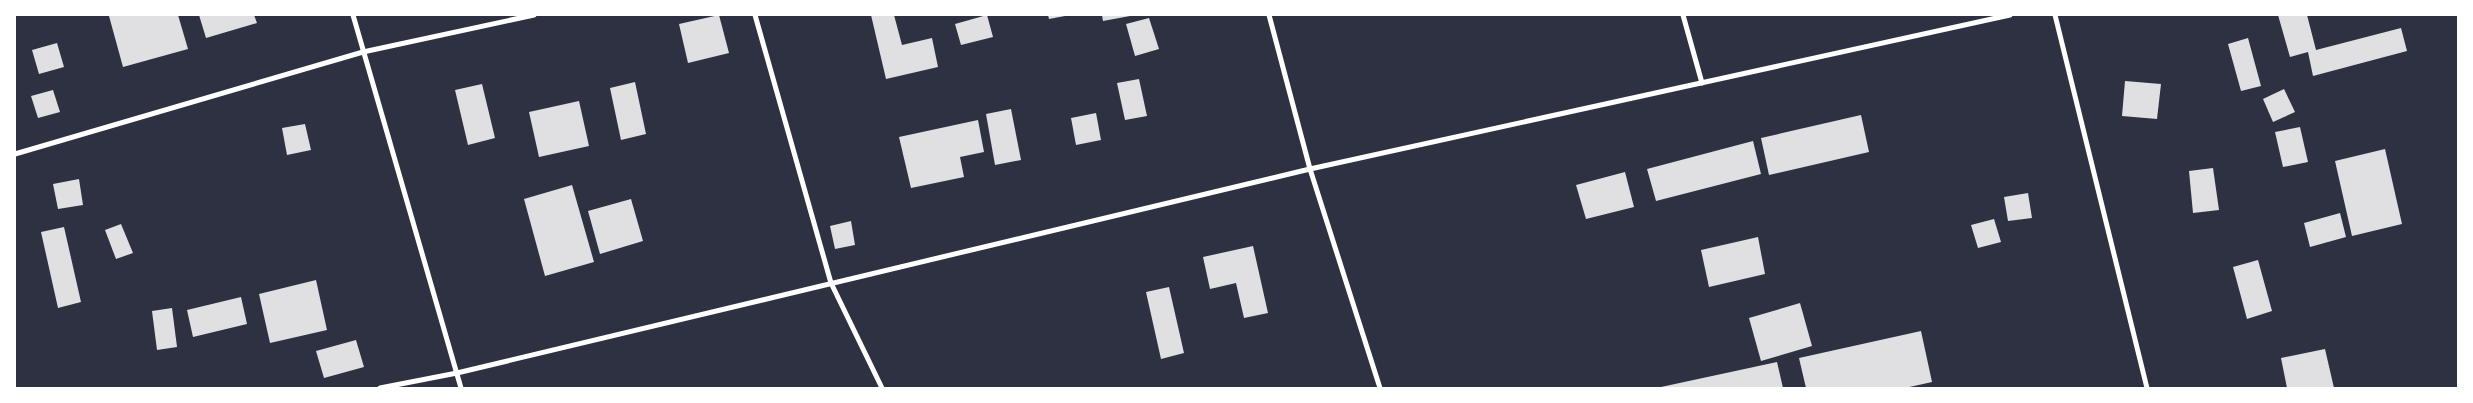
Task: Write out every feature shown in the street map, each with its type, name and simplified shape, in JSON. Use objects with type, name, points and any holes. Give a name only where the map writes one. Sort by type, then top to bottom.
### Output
[{"type":"street","points":[[352,15],[462,388]]},
{"type":"street","points":[[15,154],[363,52],[534,15]]},
{"type":"street","points":[[755,15],[831,283],[882,388]]},
{"type":"street","points":[[1269,15],[1310,170],[1380,388]]},
{"type":"street","points":[[1683,15],[1702,83]]},
{"type":"street","points":[[380,388],[457,373],[1310,170],[2010,15]]},
{"type":"street","points":[[2055,15],[2147,388]]},
{"type":"building","points":[[178,15],[188,49],[123,67],[109,16]]},
{"type":"building","points":[[199,15],[254,15],[257,23],[206,38]]},
{"type":"building","points":[[719,15],[729,53],[688,63],[679,24]]},
{"type":"building","points":[[871,15],[894,15],[902,45],[932,38],[938,67],[886,79]]},
{"type":"building","points":[[987,15],[993,37],[961,45],[955,24]]},
{"type":"building","points":[[1048,15],[1065,15],[1065,16],[1049,19]]},
{"type":"building","points":[[1102,15],[1130,15],[1130,16],[1103,21]]},
{"type":"building","points":[[2278,15],[2307,15],[2316,50],[2401,28],[2407,51],[2313,76],[2308,52],[2290,57]]},
{"type":"building","points":[[1149,18],[1159,49],[1135,56],[1126,24]]},
{"type":"building","points":[[2248,38],[2261,86],[2241,91],[2228,44]]},
{"type":"building","points":[[57,43],[64,67],[39,74],[32,50]]},
{"type":"building","points":[[1139,79],[1147,116],[1125,120],[1117,83]]},
{"type":"building","points":[[2125,81],[2161,84],[2157,119],[2122,116]]},
{"type":"building","points":[[635,82],[646,134],[621,140],[610,88]]},
{"type":"building","points":[[482,84],[495,138],[468,145],[455,90]]},
{"type":"building","points":[[2284,89],[2295,112],[2273,122],[2263,99]]},
{"type":"building","points":[[53,90],[60,112],[38,118],[31,96]]},
{"type":"building","points":[[579,101],[589,146],[539,157],[529,112]]},
{"type":"building","points":[[1011,109],[1021,160],[995,165],[986,114]]},
{"type":"building","points":[[1096,113],[1101,140],[1076,145],[1071,118]]},
{"type":"building","points":[[1861,115],[1869,152],[1769,175],[1761,138]]},
{"type":"building","points":[[978,120],[984,152],[960,157],[964,177],[911,188],[899,137]]},
{"type":"building","points":[[305,124],[311,150],[287,155],[282,128]]},
{"type":"building","points":[[2300,127],[2308,162],[2283,167],[2275,132]]},
{"type":"building","points":[[1753,141],[1761,174],[1656,201],[1647,169]]},
{"type":"building","points":[[2385,149],[2402,224],[2352,236],[2335,161]]},
{"type":"building","points":[[2213,168],[2219,210],[2193,213],[2189,171]]},
{"type":"building","points":[[1625,172],[1634,207],[1586,219],[1576,185]]},
{"type":"building","points":[[79,179],[83,205],[58,209],[53,184]]},
{"type":"building","points":[[572,185],[594,262],[545,276],[524,199]]},
{"type":"building","points":[[2028,193],[2032,218],[2008,221],[2004,197]]},
{"type":"building","points":[[631,199],[643,241],[600,254],[588,211]]},
{"type":"building","points":[[2340,213],[2346,237],[2310,247],[2304,223]]},
{"type":"building","points":[[1994,219],[2001,242],[1978,248],[1971,225]]},
{"type":"building","points":[[851,221],[855,245],[835,249],[830,226]]},
{"type":"building","points":[[121,224],[133,253],[116,259],[105,230]]},
{"type":"building","points":[[64,227],[81,302],[58,308],[41,232]]},
{"type":"building","points":[[1758,237],[1765,274],[1709,287],[1701,250]]},
{"type":"building","points":[[1253,246],[1268,313],[1244,318],[1236,283],[1210,289],[1203,257]]},
{"type":"building","points":[[2258,260],[2272,311],[2247,319],[2233,267]]},
{"type":"building","points":[[316,280],[327,330],[270,343],[259,294]]},
{"type":"building","points":[[1169,287],[1184,353],[1161,359],[1146,292]]},
{"type":"building","points":[[241,297],[247,324],[193,337],[187,310]]},
{"type":"building","points":[[1800,303],[1812,346],[1761,361],[1749,318]]},
{"type":"building","points":[[172,308],[177,347],[157,350],[152,311]]},
{"type":"building","points":[[1921,331],[1932,382],[1905,388],[1806,388],[1799,358]]},
{"type":"building","points":[[356,340],[364,367],[324,378],[316,351]]},
{"type":"building","points":[[2325,349],[2334,388],[2287,388],[2281,358]]},
{"type":"building","points":[[1777,362],[1783,388],[1661,388],[1661,387]]}]
